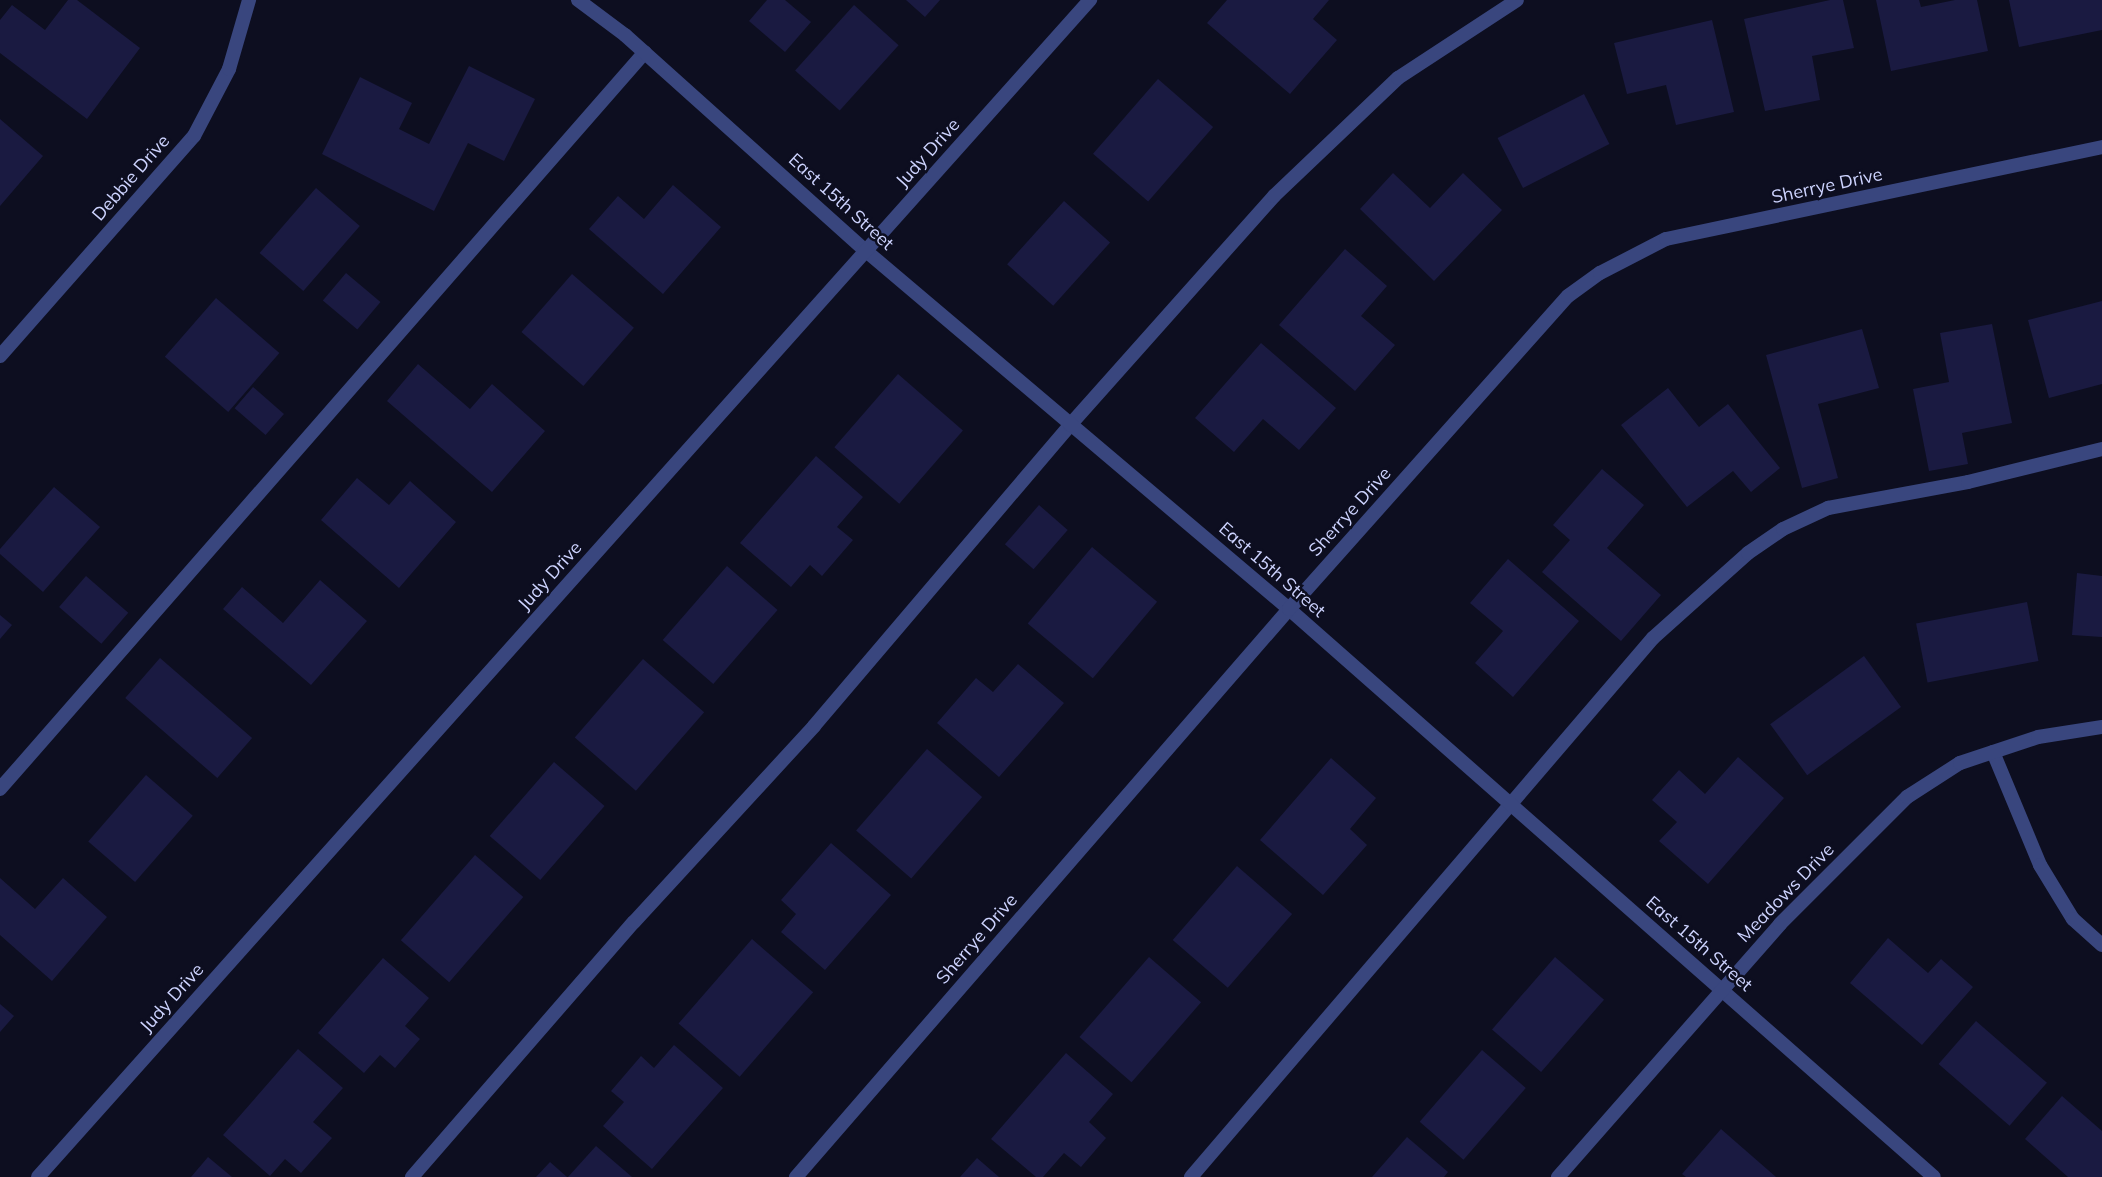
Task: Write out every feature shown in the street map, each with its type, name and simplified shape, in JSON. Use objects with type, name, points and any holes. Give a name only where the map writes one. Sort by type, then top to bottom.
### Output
[{"type":"street","name":"Debbie Drive","points":[[0,356],[194,135],[229,69],[249,0]]},
{"type":"street","name":"East 15th Street","points":[[578,0],[645,52],[866,251],[1289,609],[1934,1177]]},
{"type":"street","name":"Judy Drive","points":[[38,1177],[1090,0]]},
{"type":"street","points":[[412,1177],[634,922],[814,726],[1070,425],[1274,196],[1388,87],[1517,0]]},
{"type":"street","points":[[0,789],[645,52]]},
{"type":"street","name":"Sherrye Drive","points":[[796,1177],[1289,609],[1568,296],[1600,273],[1667,239],[2102,148]]},
{"type":"street","points":[[1191,1177],[1318,1025],[1511,806],[1653,638],[1748,553],[1783,529],[1828,508],[1968,482],[2102,449]]},
{"type":"street","name":"Meadows Drive","points":[[1558,1177],[1780,924],[1906,797],[1960,763],[2038,737],[2102,727]]},
{"type":"street","points":[[1993,752],[2040,865],[2073,919],[2102,945]]},
{"type":"building","points":[[68,0],[77,0],[140,48],[87,119],[0,53],[0,20],[12,5],[45,30]]},
{"type":"building","points":[[767,0],[785,0],[811,22],[785,52],[749,21]]},
{"type":"building","points":[[906,0],[940,0],[925,17]]},
{"type":"building","points":[[1227,0],[1329,0],[1313,19],[1337,40],[1290,94],[1207,23]]},
{"type":"building","points":[[1830,0],[1843,0],[1854,48],[1812,56],[1820,100],[1765,111],[1744,19]]},
{"type":"building","points":[[1876,0],[1919,0],[1921,7],[1955,0],[1977,0],[1988,51],[1891,71]]},
{"type":"building","points":[[2009,0],[2102,0],[2102,30],[2019,47]]},
{"type":"building","points":[[854,5],[899,45],[840,111],[795,70]]},
{"type":"building","points":[[1712,20],[1734,112],[1676,125],[1666,85],[1627,94],[1614,43]]},
{"type":"building","points":[[469,66],[535,99],[504,161],[468,143],[434,211],[322,154],[360,77],[412,103],[399,129],[429,144]]},
{"type":"building","points":[[1158,79],[1213,127],[1148,202],[1093,154]]},
{"type":"building","points":[[1584,94],[1609,144],[1523,188],[1498,138]]},
{"type":"building","points":[[0,119],[43,156],[0,206]]},
{"type":"building","points":[[1393,173],[1430,208],[1463,173],[1502,210],[1434,281],[1360,209]]},
{"type":"building","points":[[673,185],[721,227],[663,294],[589,229],[618,196],[644,219]]},
{"type":"building","points":[[316,188],[360,226],[303,291],[260,253]]},
{"type":"building","points":[[1064,201],[1110,242],[1053,306],[1007,264]]},
{"type":"building","points":[[1345,249],[1387,286],[1361,316],[1395,345],[1355,391],[1279,325]]},
{"type":"building","points":[[346,273],[380,302],[357,330],[323,301]]},
{"type":"building","points":[[572,274],[634,328],[583,386],[521,332]]},
{"type":"building","points":[[216,298],[279,353],[228,412],[165,357]]},
{"type":"building","points":[[2102,301],[2102,384],[2049,398],[2028,320]]},
{"type":"building","points":[[1992,324],[2012,423],[1962,433],[1968,464],[1929,471],[1913,389],[1949,382],[1940,333]]},
{"type":"building","points":[[1862,329],[1879,388],[1818,404],[1838,478],[1802,488],[1766,355]]},
{"type":"building","points":[[1261,343],[1336,408],[1299,450],[1263,419],[1234,452],[1195,418]]},
{"type":"building","points":[[418,364],[470,409],[492,384],[545,431],[492,492],[387,401]]},
{"type":"building","points":[[898,374],[963,430],[899,504],[834,447]]},
{"type":"building","points":[[253,387],[284,414],[266,435],[235,408]]},
{"type":"building","points":[[1668,388],[1699,427],[1728,404],[1780,468],[1751,492],[1733,471],[1687,507],[1621,425]]},
{"type":"building","points":[[816,456],[863,497],[837,527],[853,540],[822,576],[810,565],[791,587],[740,543]]},
{"type":"building","points":[[1602,469],[1644,505],[1607,548],[1661,595],[1621,641],[1542,572],[1570,540],[1553,525]]},
{"type":"building","points":[[357,478],[389,505],[410,481],[456,522],[399,588],[321,520]]},
{"type":"building","points":[[54,487],[100,527],[43,592],[0,554],[0,549]]},
{"type":"building","points":[[1039,505],[1068,530],[1034,569],[1005,544]]},
{"type":"building","points":[[1092,547],[1157,602],[1093,678],[1028,624]]},
{"type":"building","points":[[1508,559],[1579,621],[1513,697],[1475,663],[1503,631],[1470,603]]},
{"type":"building","points":[[727,566],[778,610],[713,684],[663,640]]},
{"type":"building","points":[[2077,573],[2102,576],[2102,637],[2072,635]]},
{"type":"building","points":[[86,576],[128,613],[101,644],[59,607]]},
{"type":"building","points":[[320,580],[367,621],[311,685],[223,609],[242,587],[283,623]]},
{"type":"building","points":[[2027,602],[2038,661],[1928,682],[1916,624]]},
{"type":"building","points":[[0,615],[12,625],[0,639]]},
{"type":"building","points":[[1864,656],[1901,707],[1807,775],[1770,724]]},
{"type":"building","points":[[160,658],[252,738],[217,778],[125,698]]},
{"type":"building","points":[[643,659],[704,712],[636,791],[575,737]]},
{"type":"building","points":[[1018,664],[1064,703],[999,777],[937,723],[976,678],[993,692]]},
{"type":"building","points":[[927,749],[982,797],[911,878],[856,831]]},
{"type":"building","points":[[1738,757],[1784,798],[1708,884],[1659,841],[1677,822],[1652,800],[1679,770],[1705,794]]},
{"type":"building","points":[[1331,758],[1376,798],[1350,829],[1367,845],[1323,895],[1260,840]]},
{"type":"building","points":[[554,762],[605,806],[540,880],[490,836]]},
{"type":"building","points":[[146,775],[193,816],[135,882],[88,841]]},
{"type":"building","points":[[831,843],[891,895],[825,970],[781,932],[796,914],[781,900]]},
{"type":"building","points":[[475,855],[523,897],[449,982],[401,940]]},
{"type":"building","points":[[1237,866],[1292,914],[1228,988],[1173,940]]},
{"type":"building","points":[[0,878],[35,909],[63,878],[107,917],[52,981],[0,935]]},
{"type":"building","points":[[1888,938],[1928,973],[1941,959],[1973,987],[1922,1045],[1850,983]]},
{"type":"building","points":[[752,939],[813,992],[740,1077],[679,1024]]},
{"type":"building","points":[[1149,957],[1201,1002],[1132,1082],[1079,1037]]},
{"type":"building","points":[[1555,957],[1604,1000],[1541,1072],[1492,1029]]},
{"type":"building","points":[[383,958],[429,998],[405,1026],[420,1039],[395,1068],[380,1055],[364,1073],[318,1033]]},
{"type":"building","points":[[0,1004],[14,1016],[0,1032]]},
{"type":"building","points":[[1976,1021],[2047,1083],[2010,1126],[1939,1064]]},
{"type":"building","points":[[674,1045],[723,1088],[652,1169],[603,1126],[624,1102],[611,1091],[641,1056],[654,1068]]},
{"type":"building","points":[[298,1049],[343,1088],[313,1122],[332,1138],[301,1173],[285,1159],[270,1176],[223,1135]]},
{"type":"building","points":[[1482,1050],[1526,1088],[1463,1160],[1420,1122]]},
{"type":"building","points":[[1066,1053],[1113,1094],[1089,1122],[1106,1138],[1081,1167],[1064,1153],[1043,1177],[1036,1177],[991,1139]]},
{"type":"building","points":[[2062,1096],[2102,1131],[2102,1177],[2068,1177],[2025,1139]]},
{"type":"building","points":[[1721,1129],[1776,1177],[1686,1177],[1682,1174]]},
{"type":"building","points":[[1407,1137],[1448,1172],[1444,1177],[1372,1177]]},
{"type":"building","points":[[596,1146],[632,1177],[568,1177]]},
{"type":"building","points":[[208,1157],[232,1177],[191,1177]]},
{"type":"building","points":[[977,1158],[999,1177],[960,1177]]},
{"type":"building","points":[[550,1162],[567,1177],[536,1177]]}]
